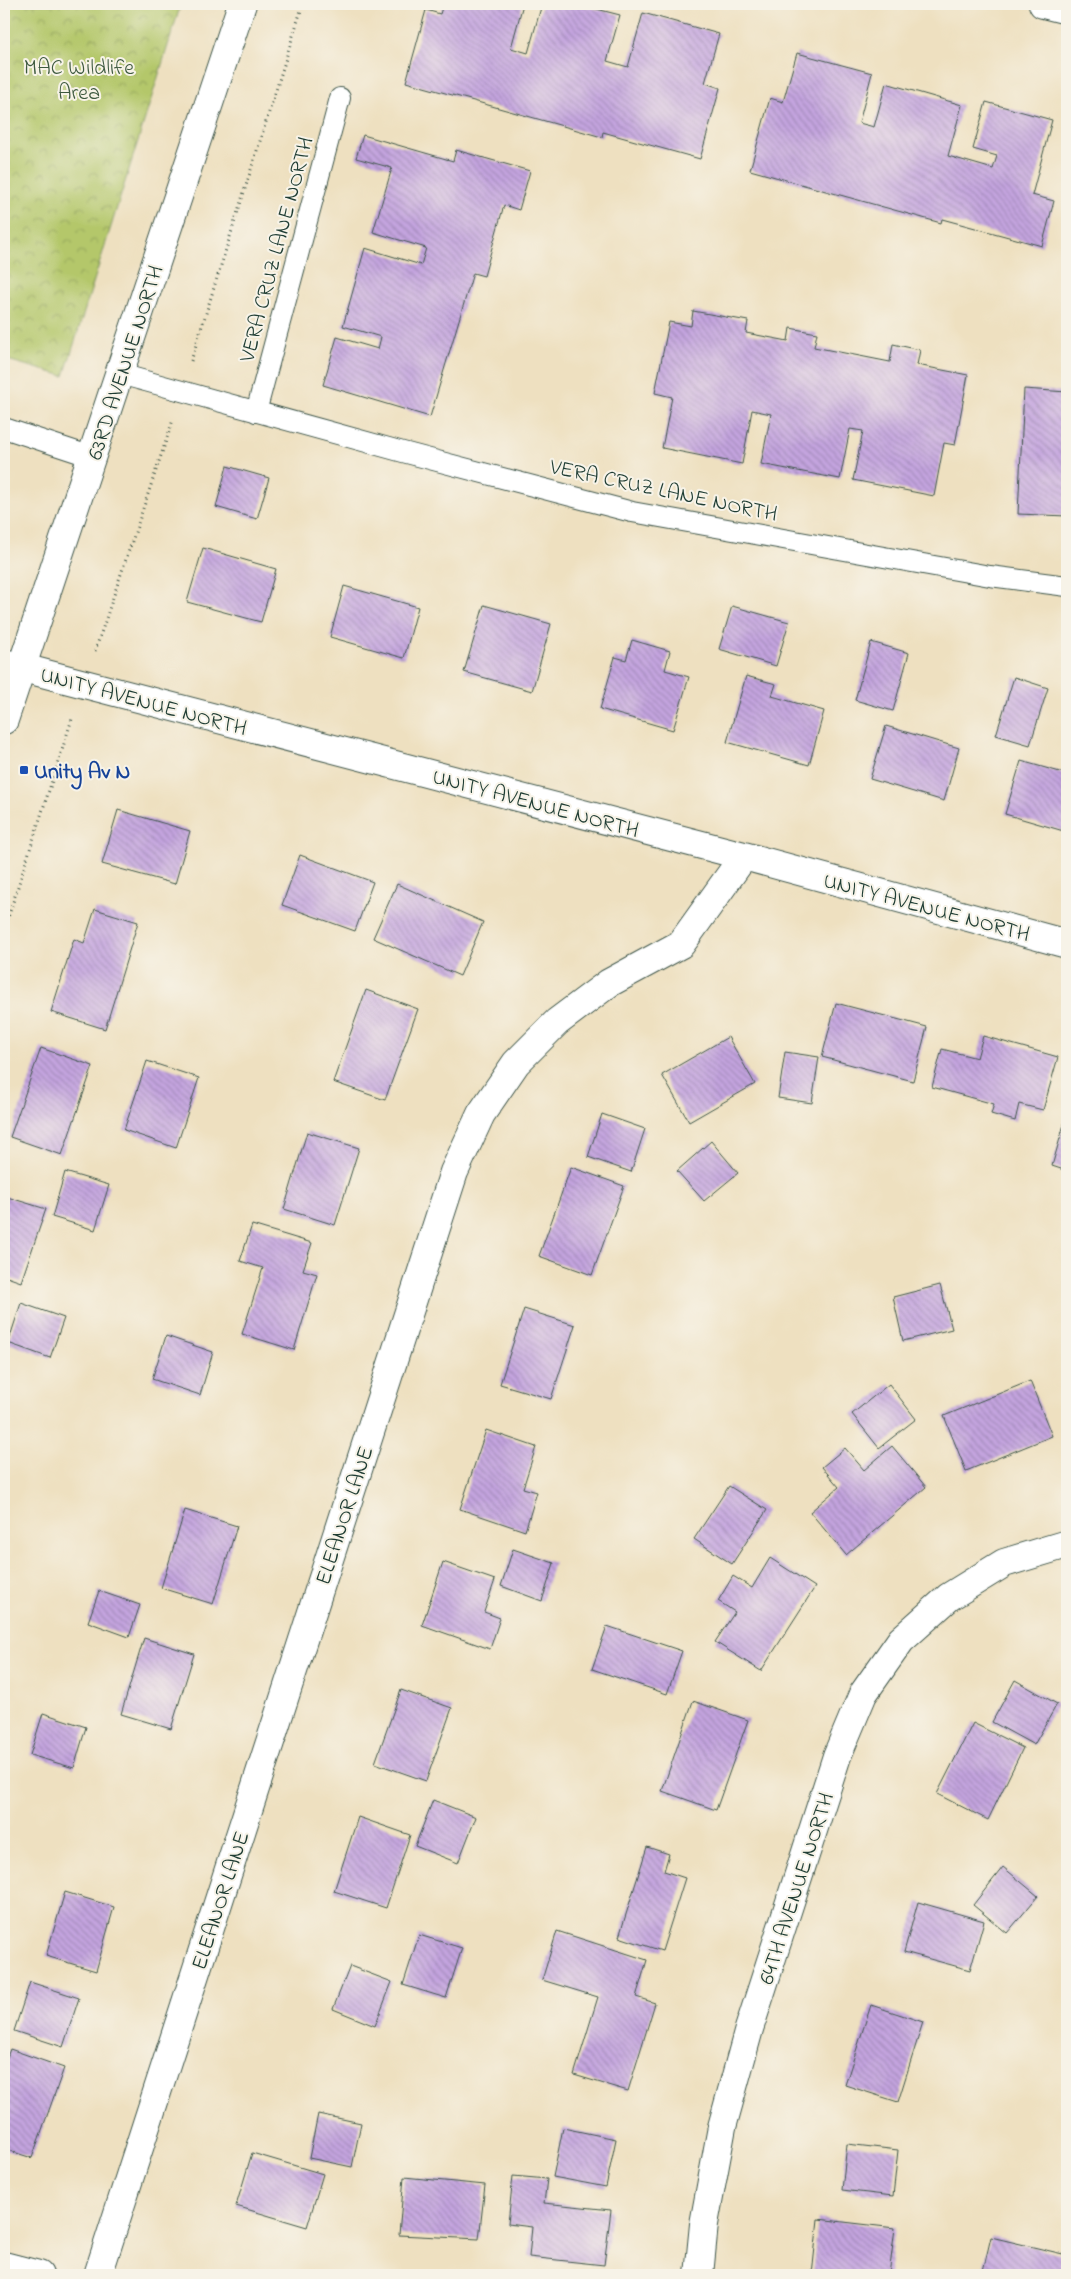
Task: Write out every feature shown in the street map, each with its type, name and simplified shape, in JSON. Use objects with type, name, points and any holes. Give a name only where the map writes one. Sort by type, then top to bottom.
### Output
[{"type":"street","name":"63RD AVENUE NORTH","points":[[4,720],[12,666],[92,457],[242,4]]},
{"type":"street","points":[[1043,4],[1067,10]]},
{"type":"street","name":"UNITY AVENUE NORTH","points":[[12,666],[744,856],[1067,944]]},
{"type":"street","name":"ELEANOR LANE","points":[[98,2275],[454,1172],[481,1114],[516,1063],[557,1022],[609,983],[681,944],[744,856]]},
{"type":"street","name":"64TH AVENUE NORTH","points":[[699,2275],[704,2224],[722,2127],[749,2028],[837,1756],[863,1694],[901,1640],[949,1597],[1004,1563],[1067,1544]]},
{"type":"street","points":[[4,2266],[39,2275]]},
{"type":"lane","name":"VERA CRUZ LANE NORTH","points":[[256,412],[340,98]]},
{"type":"lane","name":"VERA CRUZ LANE NORTH","points":[[120,374],[632,512],[981,574],[1067,586]]},
{"type":"lane","points":[[4,428],[92,457]]},
{"type":"path","points":[[4,930],[84,684],[158,468],[303,4]]},
{"type":"green space","name":"MAC Wildlife Area","points":[[4,4],[181,4],[64,376],[4,359]]},
{"type":"building","points":[[443,4],[523,4],[511,48],[528,53],[542,4],[577,4],[620,15],[607,61],[628,67],[643,13],[719,34],[705,83],[720,88],[700,159],[603,132],[602,137],[406,82],[426,10],[440,14]]},
{"type":"building","points":[[797,53],[872,73],[859,123],[874,127],[886,83],[962,105],[948,156],[993,169],[997,156],[973,149],[986,102],[1052,120],[1032,195],[1054,201],[1042,246],[942,219],[941,223],[750,170],[770,98],[783,102]]},
{"type":"building","points":[[363,135],[453,161],[456,150],[530,171],[519,210],[504,205],[484,276],[473,273],[430,417],[323,385],[337,337],[378,349],[381,337],[343,326],[365,248],[421,265],[426,248],[373,232],[392,168],[356,158]]},
{"type":"building","points":[[693,311],[748,321],[746,333],[788,341],[790,328],[817,333],[814,347],[890,362],[893,344],[920,350],[917,365],[968,375],[955,445],[944,443],[934,496],[853,480],[863,431],[850,429],[840,479],[761,464],[771,414],[752,410],[742,464],[662,448],[672,397],[655,393],[669,322],[691,326]]},
{"type":"building","points":[[1024,389],[1067,392],[1067,516],[1018,514]]},
{"type":"building","points":[[227,466],[269,478],[257,519],[216,507]]},
{"type":"building","points":[[203,548],[276,569],[261,622],[187,602]]},
{"type":"building","points":[[344,586],[418,607],[404,658],[330,637]]},
{"type":"building","points":[[484,605],[551,624],[532,691],[464,672]]},
{"type":"building","points":[[732,606],[789,622],[776,666],[719,649]]},
{"type":"building","points":[[632,640],[670,651],[665,670],[689,677],[673,730],[600,709],[615,657],[626,660]]},
{"type":"building","points":[[871,642],[909,653],[893,711],[855,700]]},
{"type":"building","points":[[746,676],[776,684],[772,696],[824,711],[809,765],[727,742]]},
{"type":"building","points":[[1014,677],[1048,688],[1030,745],[996,735]]},
{"type":"building","points":[[886,726],[959,748],[944,801],[870,779]]},
{"type":"building","points":[[1021,761],[1067,774],[1067,832],[1005,814]]},
{"type":"building","points":[[118,810],[190,831],[175,884],[102,864]]},
{"type":"building","points":[[300,855],[373,882],[355,931],[282,905]]},
{"type":"building","points":[[397,884],[483,922],[460,976],[373,938]]},
{"type":"building","points":[[95,909],[138,922],[105,1029],[51,1012],[74,939],[84,943]]},
{"type":"building","points":[[366,990],[418,1009],[385,1100],[333,1082]]},
{"type":"building","points":[[836,1003],[927,1027],[913,1081],[822,1057]]},
{"type":"building","points":[[983,1036],[1058,1057],[1043,1110],[1019,1104],[1015,1121],[991,1114],[994,1104],[932,1087],[942,1049],[977,1058]]},
{"type":"building","points":[[728,1037],[755,1084],[689,1122],[662,1075]]},
{"type":"building","points":[[41,1048],[93,1066],[62,1155],[10,1137]]},
{"type":"building","points":[[785,1052],[819,1057],[812,1103],[778,1098]]},
{"type":"building","points":[[147,1061],[199,1078],[176,1148],[124,1130]]},
{"type":"building","points":[[602,1114],[645,1129],[631,1172],[588,1157]]},
{"type":"building","points":[[1065,1121],[1067,1122],[1067,1171],[1052,1166]]},
{"type":"building","points":[[307,1132],[359,1148],[335,1225],[284,1209]]},
{"type":"building","points":[[711,1141],[738,1173],[704,1201],[677,1171]]},
{"type":"building","points":[[571,1167],[624,1186],[592,1275],[539,1256]]},
{"type":"building","points":[[65,1172],[109,1185],[95,1230],[52,1217]]},
{"type":"building","points":[[4,1196],[46,1209],[21,1282],[4,1276]]},
{"type":"building","points":[[252,1225],[312,1243],[303,1270],[317,1274],[294,1350],[242,1334],[263,1268],[240,1261]]},
{"type":"building","points":[[940,1285],[952,1329],[903,1341],[893,1297]]},
{"type":"building","points":[[21,1303],[64,1318],[50,1358],[8,1343]]},
{"type":"building","points":[[524,1309],[575,1325],[551,1399],[500,1384]]},
{"type":"building","points":[[166,1336],[213,1352],[200,1395],[152,1379]]},
{"type":"building","points":[[1030,1381],[1052,1436],[966,1471],[944,1416]]},
{"type":"building","points":[[889,1384],[916,1419],[879,1448],[852,1414]]},
{"type":"building","points":[[486,1430],[536,1447],[523,1488],[537,1492],[525,1531],[460,1509]]},
{"type":"building","points":[[892,1446],[926,1487],[846,1555],[810,1512],[839,1487],[822,1467],[845,1448],[864,1470]]},
{"type":"building","points":[[729,1486],[767,1510],[732,1564],[694,1539]]},
{"type":"building","points":[[185,1510],[237,1526],[213,1604],[161,1588]]},
{"type":"building","points":[[513,1549],[554,1563],[542,1601],[501,1586]]},
{"type":"building","points":[[770,1558],[815,1587],[761,1671],[715,1642],[735,1612],[718,1601],[733,1576],[752,1588]]},
{"type":"building","points":[[443,1562],[495,1580],[484,1612],[500,1618],[490,1649],[422,1625]]},
{"type":"building","points":[[99,1591],[140,1605],[129,1637],[88,1622]]},
{"type":"building","points":[[607,1626],[682,1651],[667,1694],[592,1669]]},
{"type":"building","points":[[144,1638],[194,1654],[171,1729],[121,1714]]},
{"type":"building","points":[[1015,1680],[1057,1704],[1034,1745],[992,1722]]},
{"type":"building","points":[[401,1690],[452,1708],[426,1781],[375,1763]]},
{"type":"building","points":[[693,1701],[748,1720],[716,1810],[662,1791]]},
{"type":"building","points":[[43,1713],[86,1727],[74,1768],[30,1755]]},
{"type":"building","points":[[973,1723],[1023,1748],[988,1820],[937,1794]]},
{"type":"building","points":[[433,1800],[476,1817],[458,1863],[415,1846]]},
{"type":"building","points":[[358,1817],[410,1835],[386,1908],[334,1891]]},
{"type":"building","points":[[647,1847],[669,1854],[664,1871],[685,1878],[662,1951],[619,1937]]},
{"type":"building","points":[[1003,1867],[1038,1896],[1007,1933],[973,1905]]},
{"type":"building","points":[[65,1892],[114,1907],[96,1971],[46,1956]]},
{"type":"building","points":[[918,1902],[984,1921],[970,1970],[904,1952]]},
{"type":"building","points":[[557,1931],[647,1960],[636,1997],[655,2003],[628,2091],[574,2075],[598,1997],[542,1980]]},
{"type":"building","points":[[419,1935],[462,1948],[446,1998],[403,1985]]},
{"type":"building","points":[[350,1966],[392,1982],[375,2026],[333,2009]]},
{"type":"building","points":[[30,1982],[79,1998],[63,2047],[14,2031]]},
{"type":"building","points":[[871,2005],[923,2022],[898,2102],[845,2085]]},
{"type":"building","points":[[10,2049],[64,2068],[32,2158],[4,2149],[4,2065]]},
{"type":"building","points":[[318,2114],[361,2123],[352,2167],[309,2158]]},
{"type":"building","points":[[563,2128],[616,2139],[606,2187],[553,2177]]},
{"type":"building","points":[[847,2144],[898,2150],[893,2196],[842,2190]]},
{"type":"building","points":[[252,2153],[323,2174],[307,2227],[236,2206]]},
{"type":"building","points":[[513,2176],[547,2179],[544,2203],[611,2210],[604,2265],[529,2257],[532,2227],[508,2224]]},
{"type":"building","points":[[404,2177],[485,2185],[479,2239],[399,2235]]},
{"type":"building","points":[[818,2219],[895,2228],[889,2275],[812,2275]]},
{"type":"building","points":[[991,2237],[1067,2255],[1064,2275],[982,2275]]},
{"type":"place","name":"Unity Av N","points":[[24,770]]}]
